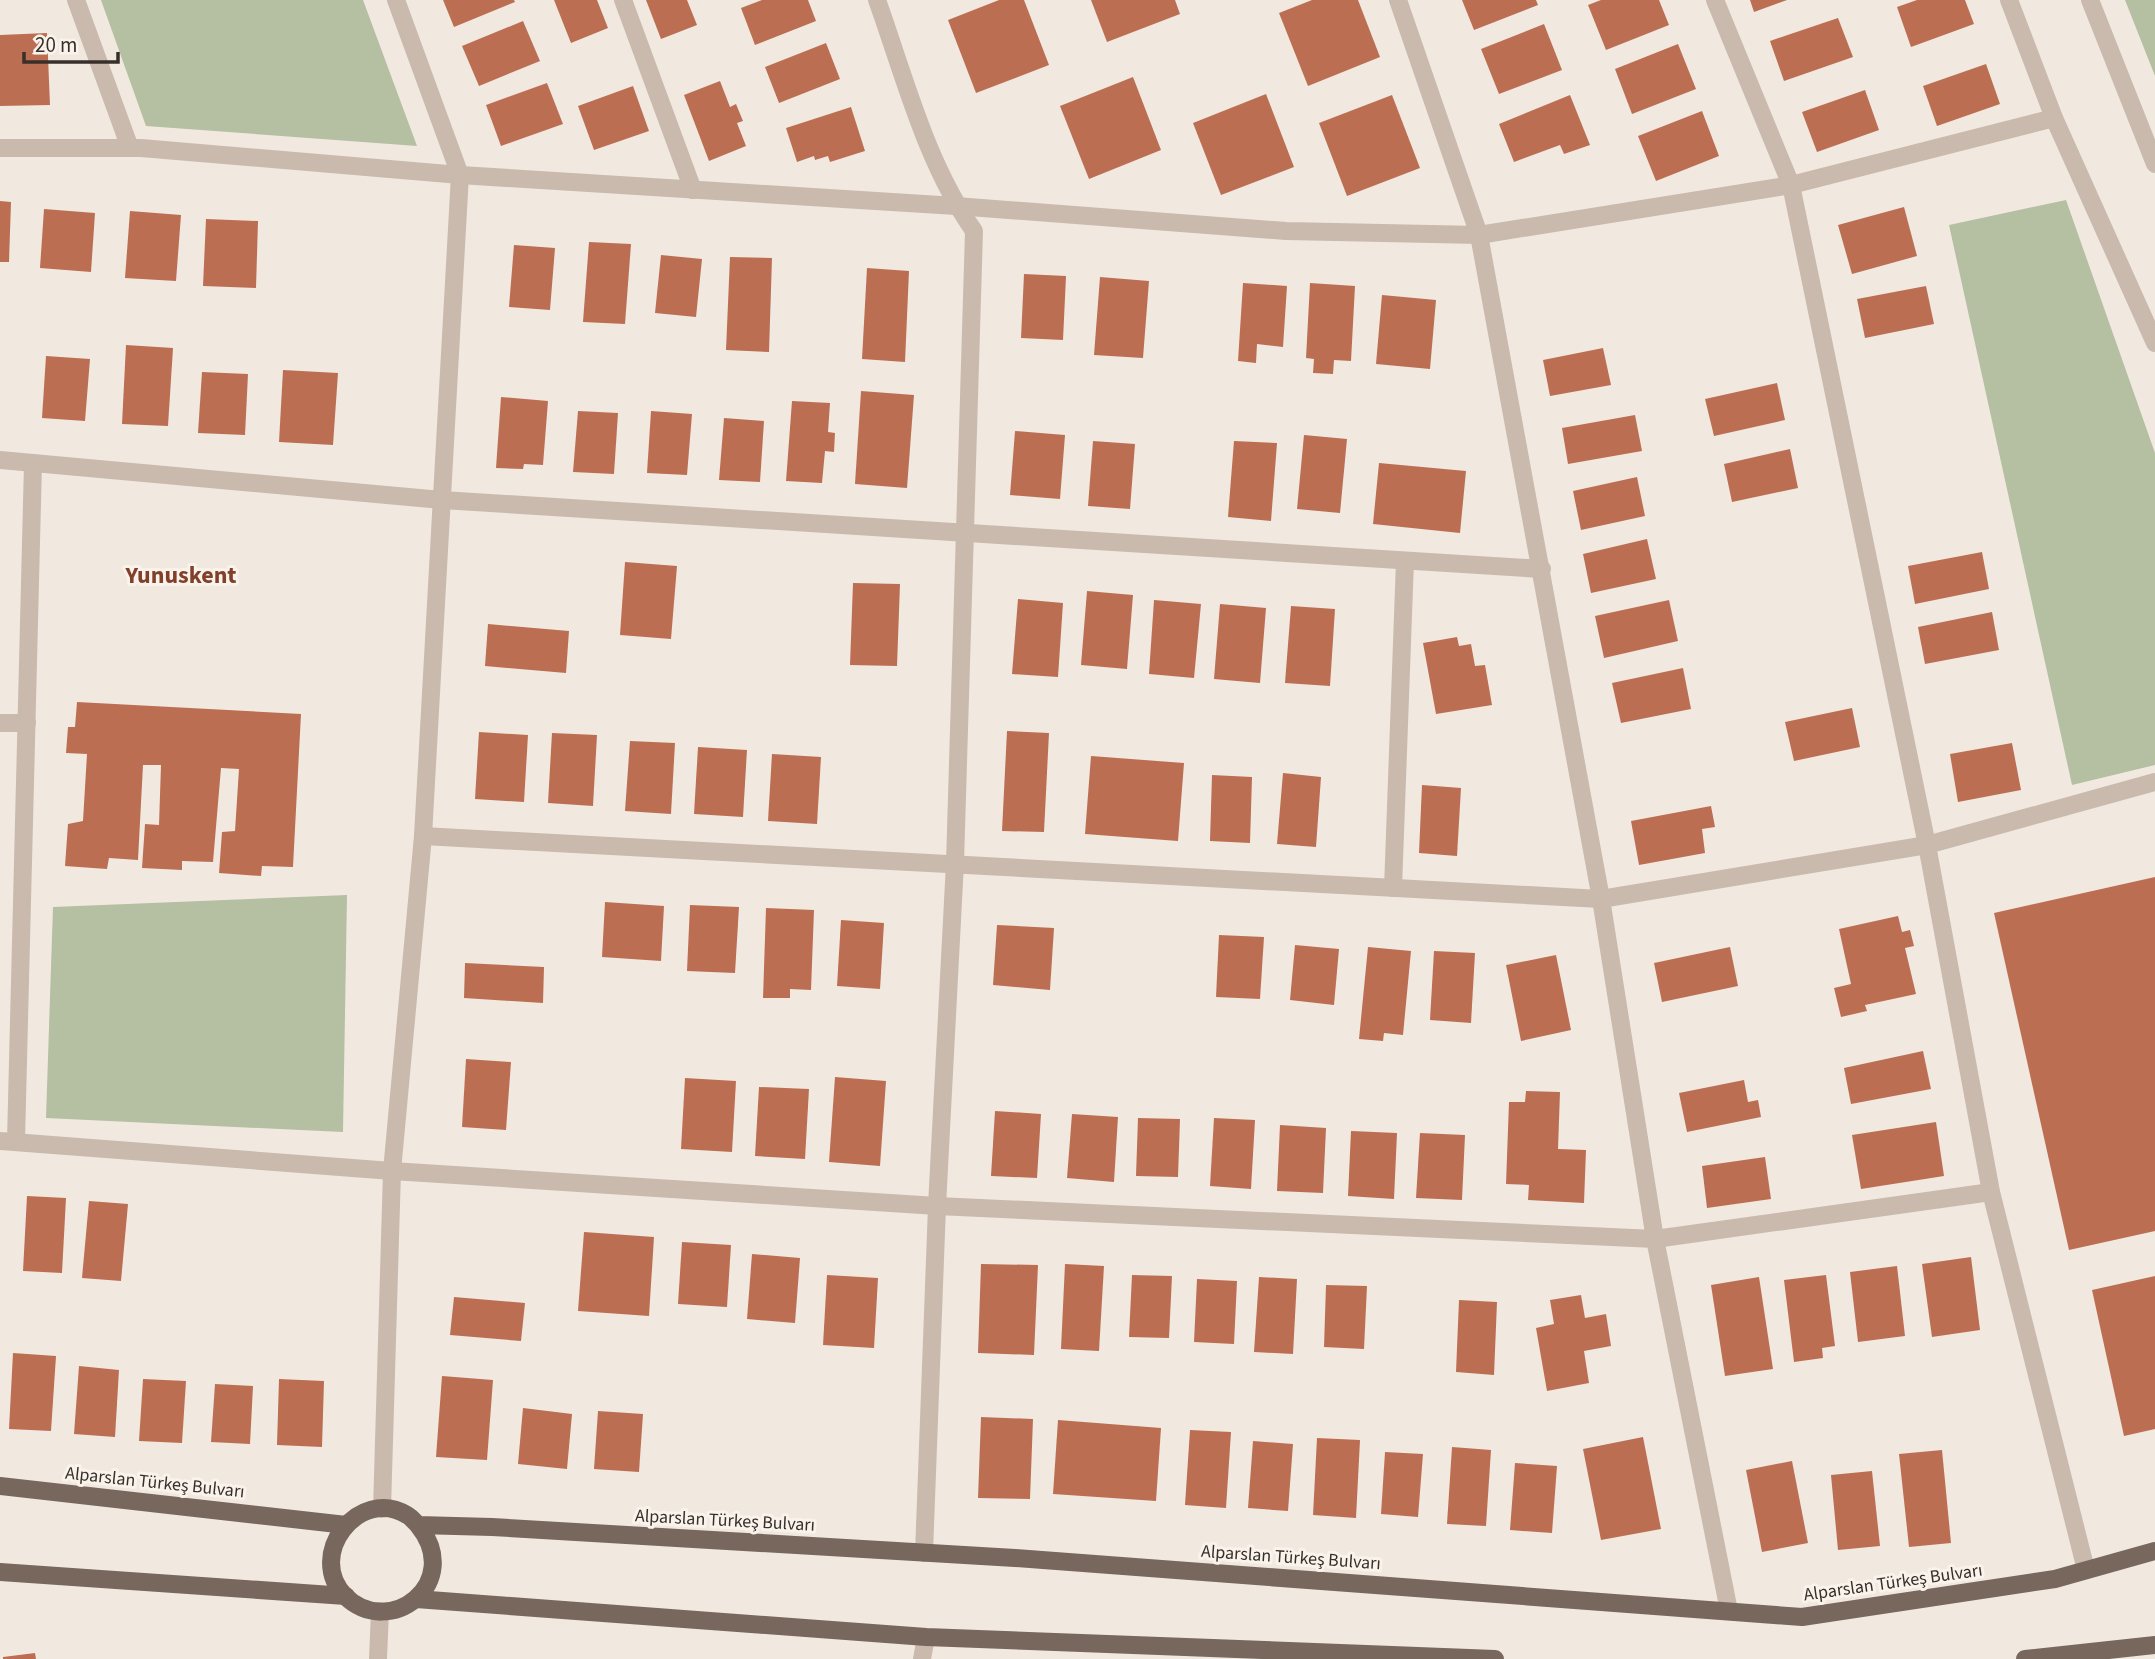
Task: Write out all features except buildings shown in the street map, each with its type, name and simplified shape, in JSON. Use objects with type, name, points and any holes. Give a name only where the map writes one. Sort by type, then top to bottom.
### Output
[{"type":"main road","name":"Alparslan Türkeş Bulvarı","points":[[0,1486],[346,1525]]},
{"type":"main road","points":[[382,1509],[358,1515],[346,1525],[336,1538],[331,1554],[332,1570],[337,1584],[346,1596],[358,1605],[380,1611],[402,1608],[416,1599],[426,1587],[433,1571],[434,1554],[429,1538],[418,1525]]},
{"type":"main road","name":"Alparslan Türkeş Bulvarı","points":[[382,1509],[406,1514],[418,1525],[924,1553],[1802,1617],[2055,1579],[2155,1551]]},
{"type":"main road","points":[[0,1572],[346,1596]]},
{"type":"main road","points":[[416,1599],[926,1637],[1494,1659]]},
{"type":"main road","points":[[2025,1659],[2092,1655],[2155,1645]]},
{"type":"street","points":[[76,0],[130,148]]},
{"type":"street","points":[[382,1509],[392,1171],[423,836],[460,176],[396,0]]},
{"type":"street","points":[[623,0],[693,190]]},
{"type":"street","points":[[877,0],[940,175],[956,206],[974,231],[955,863],[937,1206],[924,1553]]},
{"type":"street","points":[[1398,0],[1479,235],[1601,899],[1655,1239],[1730,1611]]},
{"type":"street","points":[[1715,0],[1791,185],[1927,845],[1991,1192],[2086,1570]]},
{"type":"street","points":[[2009,0],[2054,118],[2155,344]]},
{"type":"street","points":[[2090,0],[2155,164]]},
{"type":"street","points":[[0,148],[130,148],[460,176],[956,206],[1286,231],[1479,235],[1791,185],[2054,118]]},
{"type":"street","points":[[0,460],[442,500],[1542,569]]},
{"type":"street","points":[[33,463],[27,723],[8,1141],[392,1171],[937,1206],[1655,1239],[1991,1192]]},
{"type":"street","points":[[1393,888],[1405,561]]},
{"type":"street","points":[[0,723],[27,723]]},
{"type":"street","points":[[423,836],[1601,899],[1927,845],[2155,782]]},
{"type":"street","points":[[379,1659],[380,1611]]},
{"type":"street","points":[[922,1659],[926,1637]]},
{"type":"green space","points":[[101,0],[363,0],[417,146],[146,126]]},
{"type":"green space","points":[[2125,0],[2155,0],[2155,76]]},
{"type":"green space","points":[[2066,200],[2155,453],[2155,765],[2072,785],[1949,225]]},
{"type":"green space","points":[[347,895],[343,1132],[46,1118],[53,907]]},
{"type":"district","name":"Yunuskent","points":[[181,575]]}]
